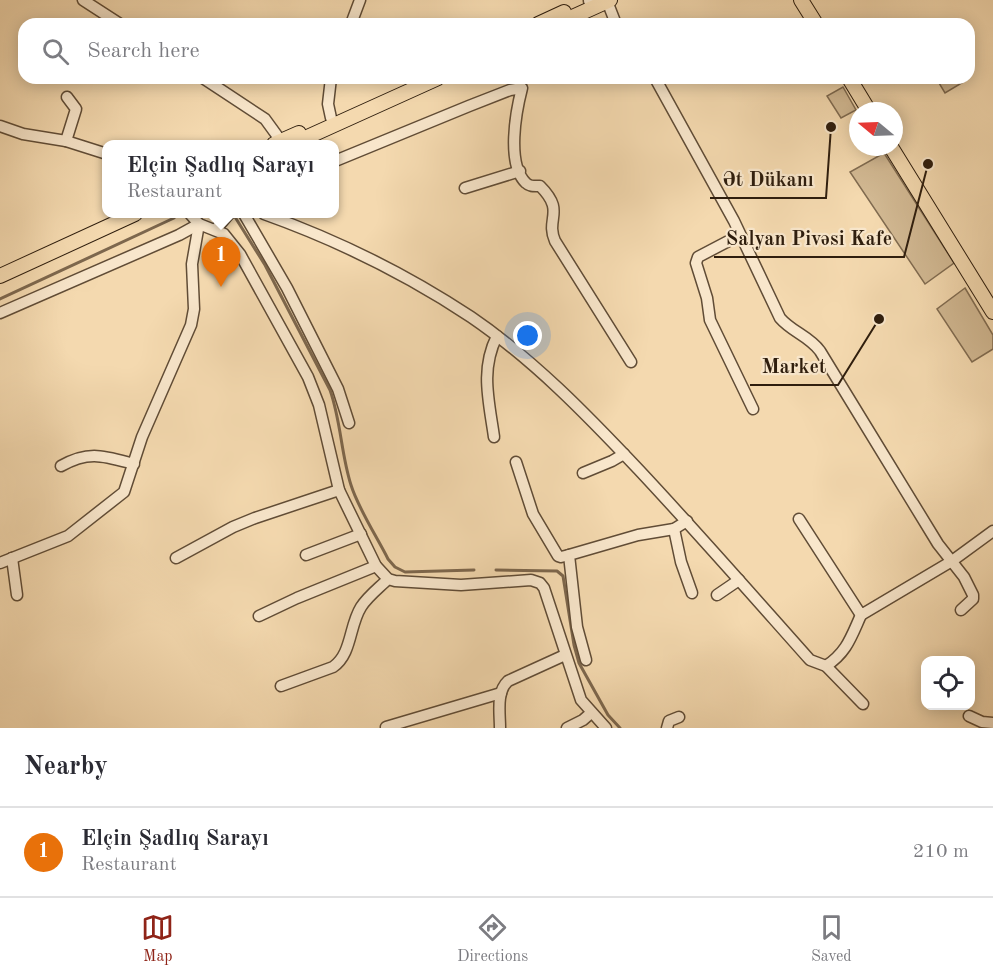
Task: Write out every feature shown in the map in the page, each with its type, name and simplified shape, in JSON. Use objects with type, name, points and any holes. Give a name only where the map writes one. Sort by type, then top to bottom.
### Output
[{"type":"main road","points":[[551,18],[589,0]]},
{"type":"main road","points":[[801,0],[812,18]]},
{"type":"main road","points":[[570,18],[608,1]]},
{"type":"main road","points":[[288,140],[331,117],[405,84]]},
{"type":"main road","points":[[289,140],[424,84]]},
{"type":"main road","points":[[853,84],[864,102]]},
{"type":"main road","points":[[897,156],[993,312]]},
{"type":"main road","points":[[0,276],[124,218]]},
{"type":"street","points":[[83,0],[111,18]]},
{"type":"street","points":[[353,18],[360,0]]},
{"type":"street","points":[[608,1],[614,18]]},
{"type":"street","points":[[212,84],[265,119],[280,140]]},
{"type":"street","points":[[330,84],[328,104],[331,117]]},
{"type":"street","points":[[658,84],[725,204],[780,318],[791,329],[813,342],[820,351],[938,544],[964,577],[973,595],[972,602],[961,610]]},
{"type":"street","points":[[339,159],[469,106],[516,88],[522,88],[514,125],[514,143],[520,171],[526,183],[544,189],[554,206],[555,213],[551,228],[555,241],[631,362]]},
{"type":"street","points":[[66,141],[76,109],[67,97]]},
{"type":"street","points":[[0,126],[23,134],[66,141],[102,152]]},
{"type":"street","points":[[465,188],[520,171]]},
{"type":"street","points":[[194,218],[199,224],[224,234],[240,254],[315,391],[339,490],[376,566],[388,579],[395,581],[448,585],[531,580],[540,583],[580,700],[606,728]]},
{"type":"street","points":[[216,229],[225,218]]},
{"type":"street","points":[[247,218],[292,298],[338,389],[350,423]]},
{"type":"street","points":[[277,218],[358,251],[401,274],[471,317],[561,389],[687,521],[810,660],[826,666],[863,704]]},
{"type":"street","points":[[0,313],[199,224]]},
{"type":"street","points":[[0,563],[68,536],[124,492],[142,437],[191,325],[194,309],[192,264],[199,224]]},
{"type":"street","points":[[740,235],[698,257],[696,263],[707,298],[710,320],[753,409]]},
{"type":"street","points":[[494,436],[486,376],[491,348],[497,336]]},
{"type":"street","points":[[61,466],[74,458],[96,454],[134,464]]},
{"type":"street","points":[[583,472],[624,454]]},
{"type":"street","points":[[516,462],[533,514],[558,556],[569,555],[638,535],[674,529],[687,521]]},
{"type":"street","points":[[176,558],[233,527],[339,490]]},
{"type":"street","points":[[799,519],[861,615]]},
{"type":"street","points":[[674,529],[682,568],[692,593]]},
{"type":"street","points":[[826,666],[838,658],[847,647],[861,615],[952,561],[993,531]]},
{"type":"street","points":[[306,555],[361,534]]},
{"type":"street","points":[[569,555],[577,627],[586,660]]},
{"type":"street","points":[[12,558],[17,595]]},
{"type":"street","points":[[259,616],[376,566]]},
{"type":"street","points":[[281,686],[333,667],[344,658],[354,621],[361,607],[388,579]]},
{"type":"street","points":[[717,595],[739,580]]},
{"type":"street","points":[[500,728],[501,693],[504,685],[508,681],[565,655]]},
{"type":"street","points":[[386,727],[501,693]]},
{"type":"street","points":[[567,728],[591,713]]},
{"type":"street","points":[[969,716],[982,722],[993,723]]},
{"type":"street","points":[[667,728],[669,721],[679,717]]},
{"type":"shaded area","points":[[940,84],[960,84],[945,93]]},
{"type":"shaded area","points":[[843,87],[851,102],[849,102],[849,114],[841,118],[827,96]]},
{"type":"shaded area","points":[[879,156],[886,156],[954,263],[925,284],[850,172]]},
{"type":"shaded area","points":[[965,288],[993,335],[993,349],[972,362],[937,309]]},
{"type":"waterway","points":[[0,299],[174,218]]},
{"type":"waterway","points":[[236,218],[265,265],[330,390],[354,494],[388,559],[395,567],[405,572],[474,570]]},
{"type":"waterway","points":[[496,570],[557,571],[563,576],[579,663],[608,715],[620,728]]},
{"type":"place","name":"Ət Dükanı","points":[[831,127]]},
{"type":"place","name":"Salyan Pivəsi Kafe","points":[[928,164]]},
{"type":"place","name":"Elçin Şadlıq Sarayı","points":[[221,287]]},
{"type":"place","name":"Market","points":[[879,319]]}]
